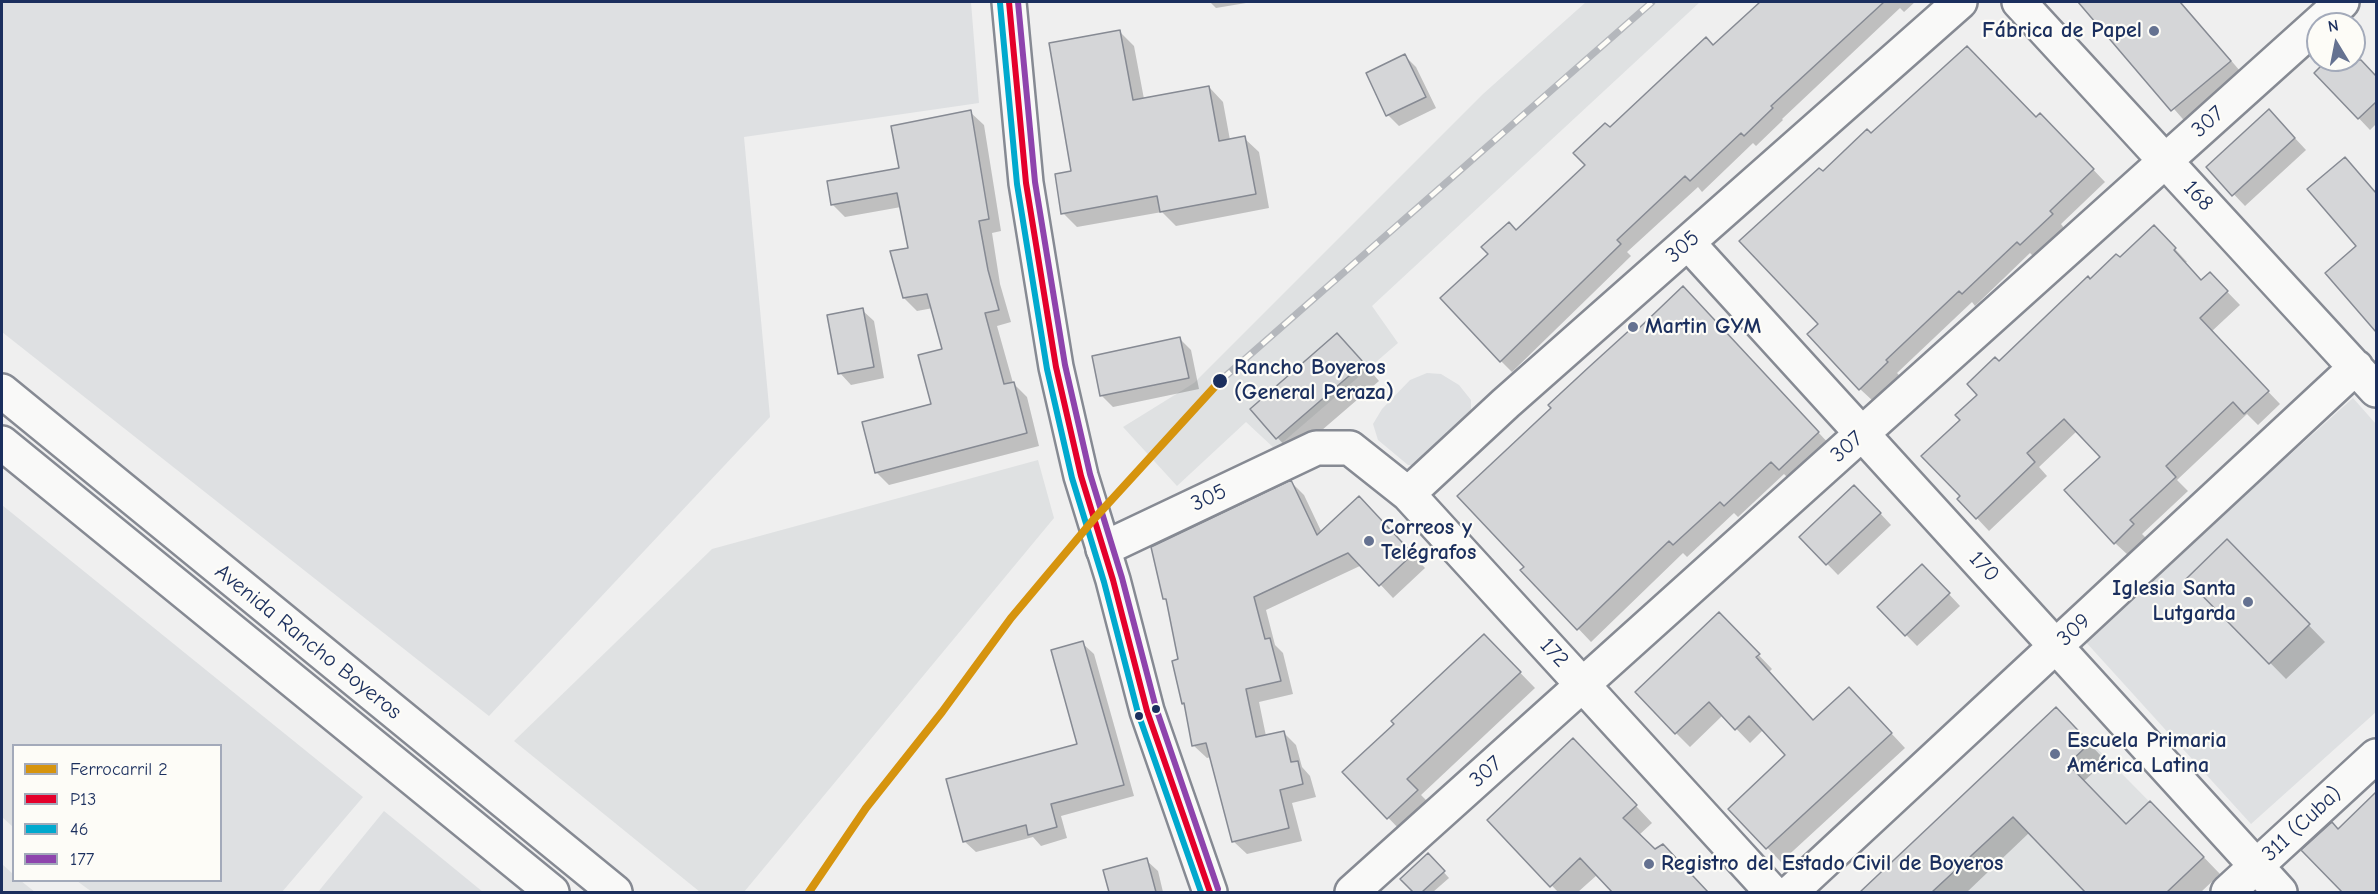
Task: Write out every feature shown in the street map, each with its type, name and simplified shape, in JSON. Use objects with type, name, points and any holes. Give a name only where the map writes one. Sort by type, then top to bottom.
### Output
[{"type":"street","points":[[1010,2],[1026,183],[1056,367],[1081,476],[1150,722],[1210,892]]},
{"type":"street","name":"305","points":[[1408,494],[1506,404],[1960,2]]},
{"type":"street","name":"168","points":[[2019,2],[2366,379]]},
{"type":"street","name":"307","points":[[1352,892],[2342,2]]},
{"type":"street","name":"170","points":[[1688,243],[1860,435],[2057,646],[2280,892]]},
{"type":"street","name":"309","points":[[1791,892],[2057,646],[2366,379]]},
{"type":"street","name":"Avenida Rancho Boyeros","points":[[2,391],[615,892]]},
{"type":"street","name":"Avenida Rancho Boyeros","points":[[2,443],[552,892]]},
{"type":"street","name":"305","points":[[1103,549],[1316,448]]},
{"type":"street","name":"172","points":[[1316,448],[1350,448],[1408,494],[1772,892]]},
{"type":"street","name":"311 (Cuba)","points":[[2228,892],[2376,756]]},
{"type":"shaded area","points":[[2,2],[971,2],[979,103],[744,137],[770,417],[489,716],[2,332]]},
{"type":"shaded area","points":[[1586,2],[1700,2],[1372,306],[1398,343],[1275,449],[1246,422],[1177,486],[1123,427],[1194,383],[1483,94]]},
{"type":"shaded area","points":[[1427,373],[1441,374],[1459,385],[1471,400],[1471,418],[1422,465],[1408,465],[1378,440],[1373,424],[1382,409],[1410,380]]},
{"type":"shaded area","points":[[2353,398],[2376,424],[2376,712],[2251,824],[2084,640]]},
{"type":"shaded area","points":[[1038,460],[1054,518],[744,892],[700,892],[514,741],[712,549]]},
{"type":"shaded area","points":[[2,505],[363,797],[282,892],[92,892],[78,882],[222,882],[222,744],[12,744],[12,826],[2,817]]},
{"type":"shaded area","name":"Escuela Primaria América Latina","points":[[2056,707],[2204,857],[2167,892],[1860,892]]},
{"type":"shaded area","points":[[384,811],[483,892],[318,892]]},
{"type":"shaded area","points":[[2,864],[12,873],[12,882],[22,882],[35,892],[2,892]]},
{"type":"building","points":[[1760,2],[1884,2],[1771,106],[1773,108],[1744,136],[1741,133],[1690,181],[1685,176],[1617,240],[1621,244],[1500,362],[1440,298],[1488,254],[1481,247],[1509,222],[1516,230],[1585,165],[1573,153],[1605,123],[1610,127],[1706,37],[1713,45]]},
{"type":"building","name":"Fábrica de Papel","points":[[2078,2],[2180,2],[2231,61],[2171,111]]},
{"type":"building","points":[[1120,30],[1133,100],[1209,86],[1219,141],[1245,136],[1256,194],[1160,212],[1157,196],[1061,214],[1055,174],[1071,171],[1049,43]]},
{"type":"building","points":[[1967,46],[2036,117],[2040,113],[2094,169],[2050,211],[2053,214],[2020,245],[2017,242],[1962,294],[1959,291],[1886,360],[1888,362],[1859,390],[1807,334],[1818,324],[1739,241],[1819,168],[1823,171],[1867,129],[1871,133]]},
{"type":"building","points":[[1405,54],[1426,97],[1386,116],[1366,73]]},
{"type":"building","points":[[2366,65],[2376,76],[2376,102],[2358,119],[2314,73],[2366,72]]},
{"type":"building","points":[[2269,109],[2295,138],[2232,196],[2206,167]]},
{"type":"building","points":[[971,110],[989,219],[979,221],[988,270],[999,310],[985,313],[1004,384],[1014,382],[1027,433],[875,473],[862,422],[931,404],[918,355],[942,349],[927,294],[903,298],[890,251],[908,248],[897,193],[831,205],[827,181],[899,168],[891,126]]},
{"type":"building","points":[[2345,157],[2376,193],[2376,332],[2325,273],[2356,246],[2307,189]]},
{"type":"building","points":[[2154,225],[2201,280],[2210,272],[2228,291],[2200,318],[2269,391],[2244,414],[2233,402],[2166,466],[2176,477],[2130,520],[2134,524],[2114,544],[2064,490],[2100,457],[2064,419],[2027,453],[2035,462],[1976,519],[1957,499],[1960,496],[1921,456],[1960,420],[1955,415],[1977,395],[1967,384],[1995,357],[1999,361],[2088,276],[2090,279],[2116,254],[2120,257]]},
{"type":"building","points":[[1683,286],[1819,432],[1779,470],[1771,462],[1724,506],[1720,502],[1673,545],[1669,541],[1577,630],[1520,570],[1524,567],[1457,496],[1551,408],[1548,405],[1633,327],[1636,331]]},
{"type":"building","points":[[863,308],[874,367],[838,374],[827,315]]},
{"type":"building","points":[[1337,333],[1364,363],[1276,439],[1250,409]]},
{"type":"building","points":[[1180,337],[1189,378],[1100,396],[1092,356]]},
{"type":"building","points":[[1291,480],[1317,535],[1359,496],[1413,554],[1379,586],[1348,553],[1254,597],[1265,639],[1270,638],[1281,681],[1246,689],[1256,737],[1284,731],[1291,762],[1298,761],[1303,784],[1280,790],[1289,828],[1232,842],[1206,743],[1192,746],[1184,703],[1182,704],[1172,661],[1178,659],[1166,599],[1163,599],[1151,547]]},
{"type":"building","points":[[1854,485],[1881,513],[1826,565],[1799,537]]},
{"type":"building","name":"Iglesia Santa Lutgarda","points":[[2227,539],[2310,624],[2269,664],[2186,579]]},
{"type":"building","points":[[1922,564],[1950,593],[1905,636],[1877,607]]},
{"type":"building","points":[[1719,612],[1760,654],[1756,657],[1813,720],[1849,687],[1892,733],[1766,849],[1728,809],[1785,755],[1749,716],[1735,730],[1709,702],[1675,734],[1635,692]]},
{"type":"building","points":[[1484,634],[1521,672],[1407,779],[1418,790],[1387,819],[1342,772],[1394,724],[1391,721]]},
{"type":"building","points":[[1083,641],[1124,785],[1051,804],[1057,827],[1028,835],[1026,825],[963,842],[946,779],[1077,744],[1051,650]]},
{"type":"building","name":"Escuela Primaria América Latina","points":[[2056,707],[2090,743],[2068,764],[2126,824],[2150,801],[2204,857],[2167,892],[2085,892],[2013,817],[1932,892],[1860,892]]},
{"type":"building","points":[[1573,738],[1637,805],[1623,818],[1655,849],[1663,844],[1708,892],[1612,892],[1580,858],[1550,887],[1487,820]]},
{"type":"building","points":[[2376,792],[2376,892],[2342,892],[2301,850],[2332,822],[2338,829]]},
{"type":"building","points":[[1428,853],[1445,871],[1422,892],[1413,892],[1400,879]]},
{"type":"building","points":[[1147,858],[1156,892],[1109,892],[1103,870]]},
{"type":"railway","points":[[1220,381],[1652,2]]},
{"type":"rail line","name":"2","points":[[809,892],[866,808],[942,712],[1011,618],[1094,519],[1220,381]]},
{"type":"transit line","name":"P13","points":[[1009,2],[1026,183],[1056,367],[1081,476],[1113,580],[1147,711],[1210,892]]},
{"type":"transit line","name":"177","points":[[1018,2],[1035,182],[1065,365],[1090,474],[1122,578],[1156,708],[1218,889]]},
{"type":"transit line","name":"46","points":[[1000,3],[1017,184],[1047,369],[1072,478],[1104,582],[1138,713],[1201,892]]},
{"type":"place","name":"Fábrica de Papel","points":[[2154,31]]},
{"type":"place","name":"Martin GYM","points":[[1633,327]]},
{"type":"place","name":"Rancho Boyeros (General Peraza)","points":[[1220,381]]},
{"type":"place","name":"Correos y Telégrafos","points":[[1369,541]]},
{"type":"place","name":"Iglesia Santa Lutgarda","points":[[2248,602]]},
{"type":"place","name":"Escuela Primaria América Latina","points":[[2055,754]]},
{"type":"place","name":"Registro del Estado Civil de Boyeros","points":[[1649,864]]}]
